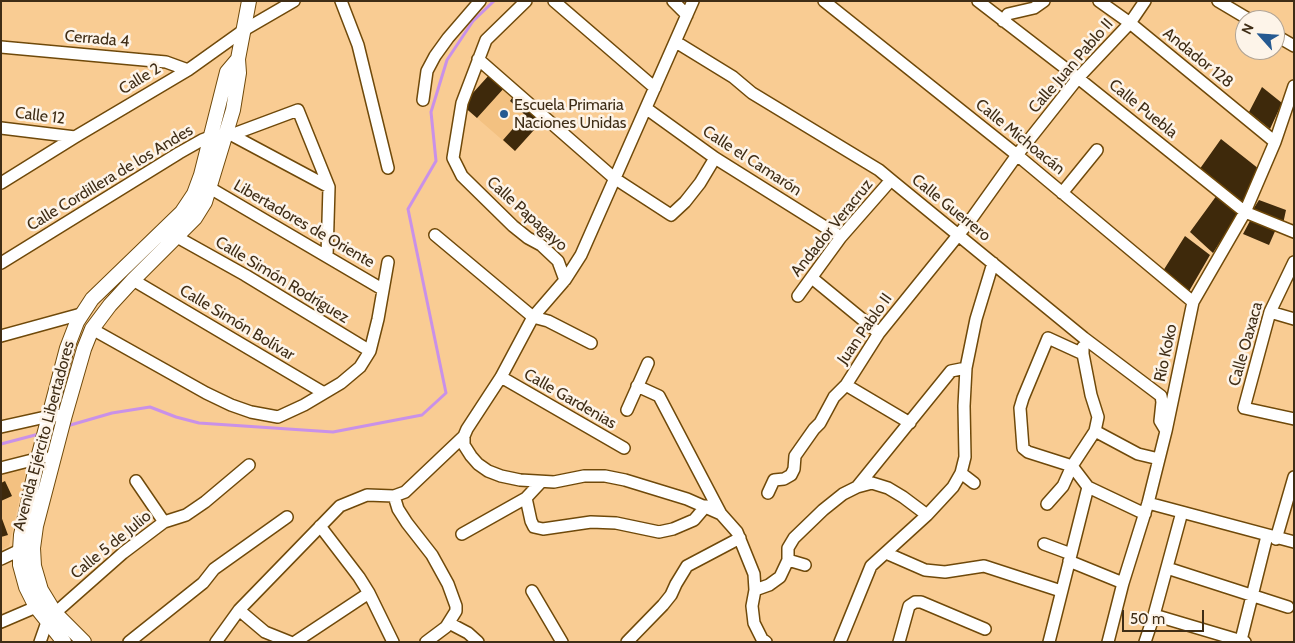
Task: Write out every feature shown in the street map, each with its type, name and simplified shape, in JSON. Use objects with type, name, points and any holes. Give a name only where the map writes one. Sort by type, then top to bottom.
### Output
[{"type":"main road","points":[[238,59],[249,1]]},
{"type":"main road","name":"Avenida Ejército Libertadores","points":[[84,642],[36,607],[26,587],[20,565],[36,526],[65,415],[84,349],[92,329],[132,280],[195,218],[205,202],[229,134],[239,73],[238,59]]},
{"type":"main road","name":"Avenida Ejército Libertadores","points":[[64,642],[51,618],[34,566],[20,534],[67,348],[81,314],[92,299],[182,212],[194,194],[227,72],[238,59]]},
{"type":"street","name":"Calle 2","points":[[1,184],[75,137],[188,70],[244,30],[294,1]]},
{"type":"street","points":[[342,1],[358,45],[388,168]]},
{"type":"street","points":[[423,100],[427,71],[435,56],[480,1]]},
{"type":"street","points":[[526,1],[486,40],[478,59],[614,178],[671,215],[685,202],[700,183],[715,158]]},
{"type":"street","points":[[554,1],[655,88]]},
{"type":"street","points":[[673,1],[687,14]]},
{"type":"street","points":[[693,1],[581,255],[565,280],[533,317],[501,377],[467,428],[464,436],[464,445],[471,456],[488,471],[501,476],[541,482],[554,482],[584,476],[605,476],[625,480],[706,506],[721,514]]},
{"type":"street","name":"Calle Michoacán","points":[[824,1],[1017,155],[1193,302]]},
{"type":"street","name":"Calle Puebla","points":[[978,1],[1078,78],[1245,212],[1294,232]]},
{"type":"street","points":[[1003,21],[1008,14],[1034,8],[1044,1]]},
{"type":"street","name":"Andador 128","points":[[1099,1],[1130,23],[1275,142]]},
{"type":"street","name":"Calle Juan Pablo II","points":[[911,293],[958,236],[1017,155],[1078,78],[1130,23],[1145,1]]},
{"type":"street","points":[[1218,1],[1235,11]]},
{"type":"street","name":"Calle Guerrero","points":[[676,42],[733,77],[752,93],[879,170],[1084,338],[1161,396],[1160,421],[1166,431]]},
{"type":"street","name":"Cerrada 4","points":[[1,47],[166,62],[188,70]]},
{"type":"street","name":"Calle Papagayo","points":[[478,59],[462,103],[453,158],[462,176],[513,226],[528,238],[542,244],[558,261],[565,280]]},
{"type":"street","name":"Río Koko","points":[[1108,642],[1122,583],[1146,509],[1166,431],[1193,302],[1245,212],[1275,142],[1294,86]]},
{"type":"street","name":"Calle el Camarón","points":[[647,109],[715,158],[841,237]]},
{"type":"street","points":[[229,134],[298,110],[328,187],[327,256]]},
{"type":"street","name":"Calle 12","points":[[1,128],[75,137]]},
{"type":"street","points":[[229,134],[328,187]]},
{"type":"street","name":"Calle Cordillera de los Andes","points":[[1,263],[179,153],[210,137]]},
{"type":"street","points":[[1062,193],[1097,150]]},
{"type":"street","name":"Andador Veracruz","points":[[798,296],[841,237],[891,180]]},
{"type":"street","name":"Libertadores de Oriente","points":[[210,188],[382,289]]},
{"type":"street","points":[[436,235],[533,317],[548,321],[591,343]]},
{"type":"street","name":"Calle Simón Rodríguez","points":[[177,237],[370,351]]},
{"type":"street","points":[[92,329],[231,405],[252,412],[278,417],[304,405],[341,383],[360,367],[370,351],[388,262]]},
{"type":"street","name":"Calle Oaxaca","points":[[1294,262],[1270,312],[1244,408],[1294,419]]},
{"type":"street","points":[[840,642],[871,566],[927,515],[953,487],[961,473],[965,456],[964,406],[966,368],[976,319],[993,263]]},
{"type":"street","points":[[812,278],[879,333]]},
{"type":"street","name":"Calle Simón Bolívar","points":[[132,280],[324,393]]},
{"type":"street","name":"Juan Pablo II","points":[[768,493],[774,480],[784,479],[791,474],[794,469],[795,456],[814,428],[820,423],[834,397],[846,384],[879,333],[911,293]]},
{"type":"street","points":[[1270,312],[1294,319]]},
{"type":"street","points":[[1,336],[81,314]]},
{"type":"street","points":[[1083,354],[1048,338],[1020,408],[1023,448],[1028,452],[1072,466],[1088,487],[1146,509],[1182,512],[1294,542]]},
{"type":"street","points":[[1047,504],[1063,486],[1072,466],[1095,431],[1098,417],[1083,354],[1084,338]]},
{"type":"street","points":[[627,410],[648,363]]},
{"type":"street","points":[[856,487],[951,371],[966,368]]},
{"type":"street","name":"Calle Gardenias","points":[[501,377],[624,448]]},
{"type":"street","points":[[846,384],[910,423]]},
{"type":"street","points":[[637,386],[659,396],[721,514],[737,532],[754,574],[755,590],[752,606],[754,624],[766,642]]},
{"type":"street","points":[[1,427],[50,416],[65,415]]},
{"type":"street","points":[[1095,431],[1138,454],[1158,459]]},
{"type":"street","points":[[216,642],[239,610],[340,506],[367,495],[394,496],[405,492],[464,436]]},
{"type":"street","points":[[1,468],[55,455]]},
{"type":"street","name":"Calle 5 de Julio","points":[[51,618],[123,553],[164,522],[192,510],[249,466]]},
{"type":"street","points":[[961,473],[974,484]]},
{"type":"street","points":[[1154,616],[1243,641],[1252,595],[1294,477]]},
{"type":"street","points":[[136,481],[164,522]]},
{"type":"street","points":[[462,534],[526,498],[541,482]]},
{"type":"street","points":[[755,590],[769,585],[780,577],[788,560],[788,548],[794,538],[823,510],[843,494],[856,487],[872,482],[888,488],[927,515]]},
{"type":"street","points":[[1049,642],[1088,487]]},
{"type":"street","points":[[394,496],[398,509],[407,523],[432,555],[456,606],[456,611],[446,627],[426,642]]},
{"type":"street","points":[[526,498],[531,522],[534,527],[543,529],[591,522],[616,523],[659,532],[673,529],[694,520],[706,506]]},
{"type":"street","points":[[1144,642],[1154,616],[1182,512]]},
{"type":"street","points":[[129,642],[203,583],[214,570],[288,517]]},
{"type":"street","points":[[320,526],[369,592],[393,642]]},
{"type":"street","points":[[627,642],[667,600],[687,566],[740,538]]},
{"type":"street","points":[[1044,544],[1122,583]]},
{"type":"street","points":[[1,559],[27,549]]},
{"type":"street","points":[[886,553],[925,570],[946,572],[984,566],[1061,591]]},
{"type":"street","points":[[788,560],[805,565]]},
{"type":"street","points":[[1167,568],[1288,607]]},
{"type":"street","points":[[532,591],[562,642]]},
{"type":"street","points":[[295,642],[369,592]]},
{"type":"street","points":[[899,642],[909,606],[915,602],[921,602],[984,629]]},
{"type":"street","points":[[1,622],[36,607]]},
{"type":"street","points":[[239,610],[265,632],[290,642]]},
{"type":"street","points":[[40,642],[51,618]]},
{"type":"street","points":[[449,623],[468,633],[478,642]]},
{"type":"shaded area","name":"Escuela Primaria Naciones Unidas","points":[[490,74],[543,120],[515,151],[462,105]]},
{"type":"shaded area","points":[[27,465],[9,546],[1,550],[1,473]]},
{"type":"building","points":[[490,74],[505,87],[477,118],[462,105]]},
{"type":"building","points":[[1262,87],[1282,103],[1270,129],[1249,112]]},
{"type":"building","points":[[514,95],[543,120],[515,151],[503,140],[525,115],[510,101]]},
{"type":"building","points":[[1221,139],[1259,169],[1242,204],[1199,170]]},
{"type":"building","points":[[1217,195],[1238,214],[1213,253],[1190,232]]},
{"type":"building","points":[[1259,200],[1286,210],[1283,224],[1252,211]]},
{"type":"building","points":[[1251,219],[1276,229],[1269,245],[1243,234]]},
{"type":"building","points":[[1185,236],[1210,255],[1188,293],[1163,271]]},
{"type":"building","points":[[5,481],[12,496],[1,501],[1,483]]},
{"type":"building","points":[[1,516],[8,535],[1,537]]},
{"type":"waterway","points":[[67,426],[112,413],[150,407],[199,423],[333,432],[422,415],[446,393],[408,209],[436,161],[431,112],[447,60],[473,21],[494,1]]},
{"type":"waterway","points":[[1,444],[39,434]]},
{"type":"place","name":"Escuela Primaria Naciones Unidas","points":[[504,114]]}]
